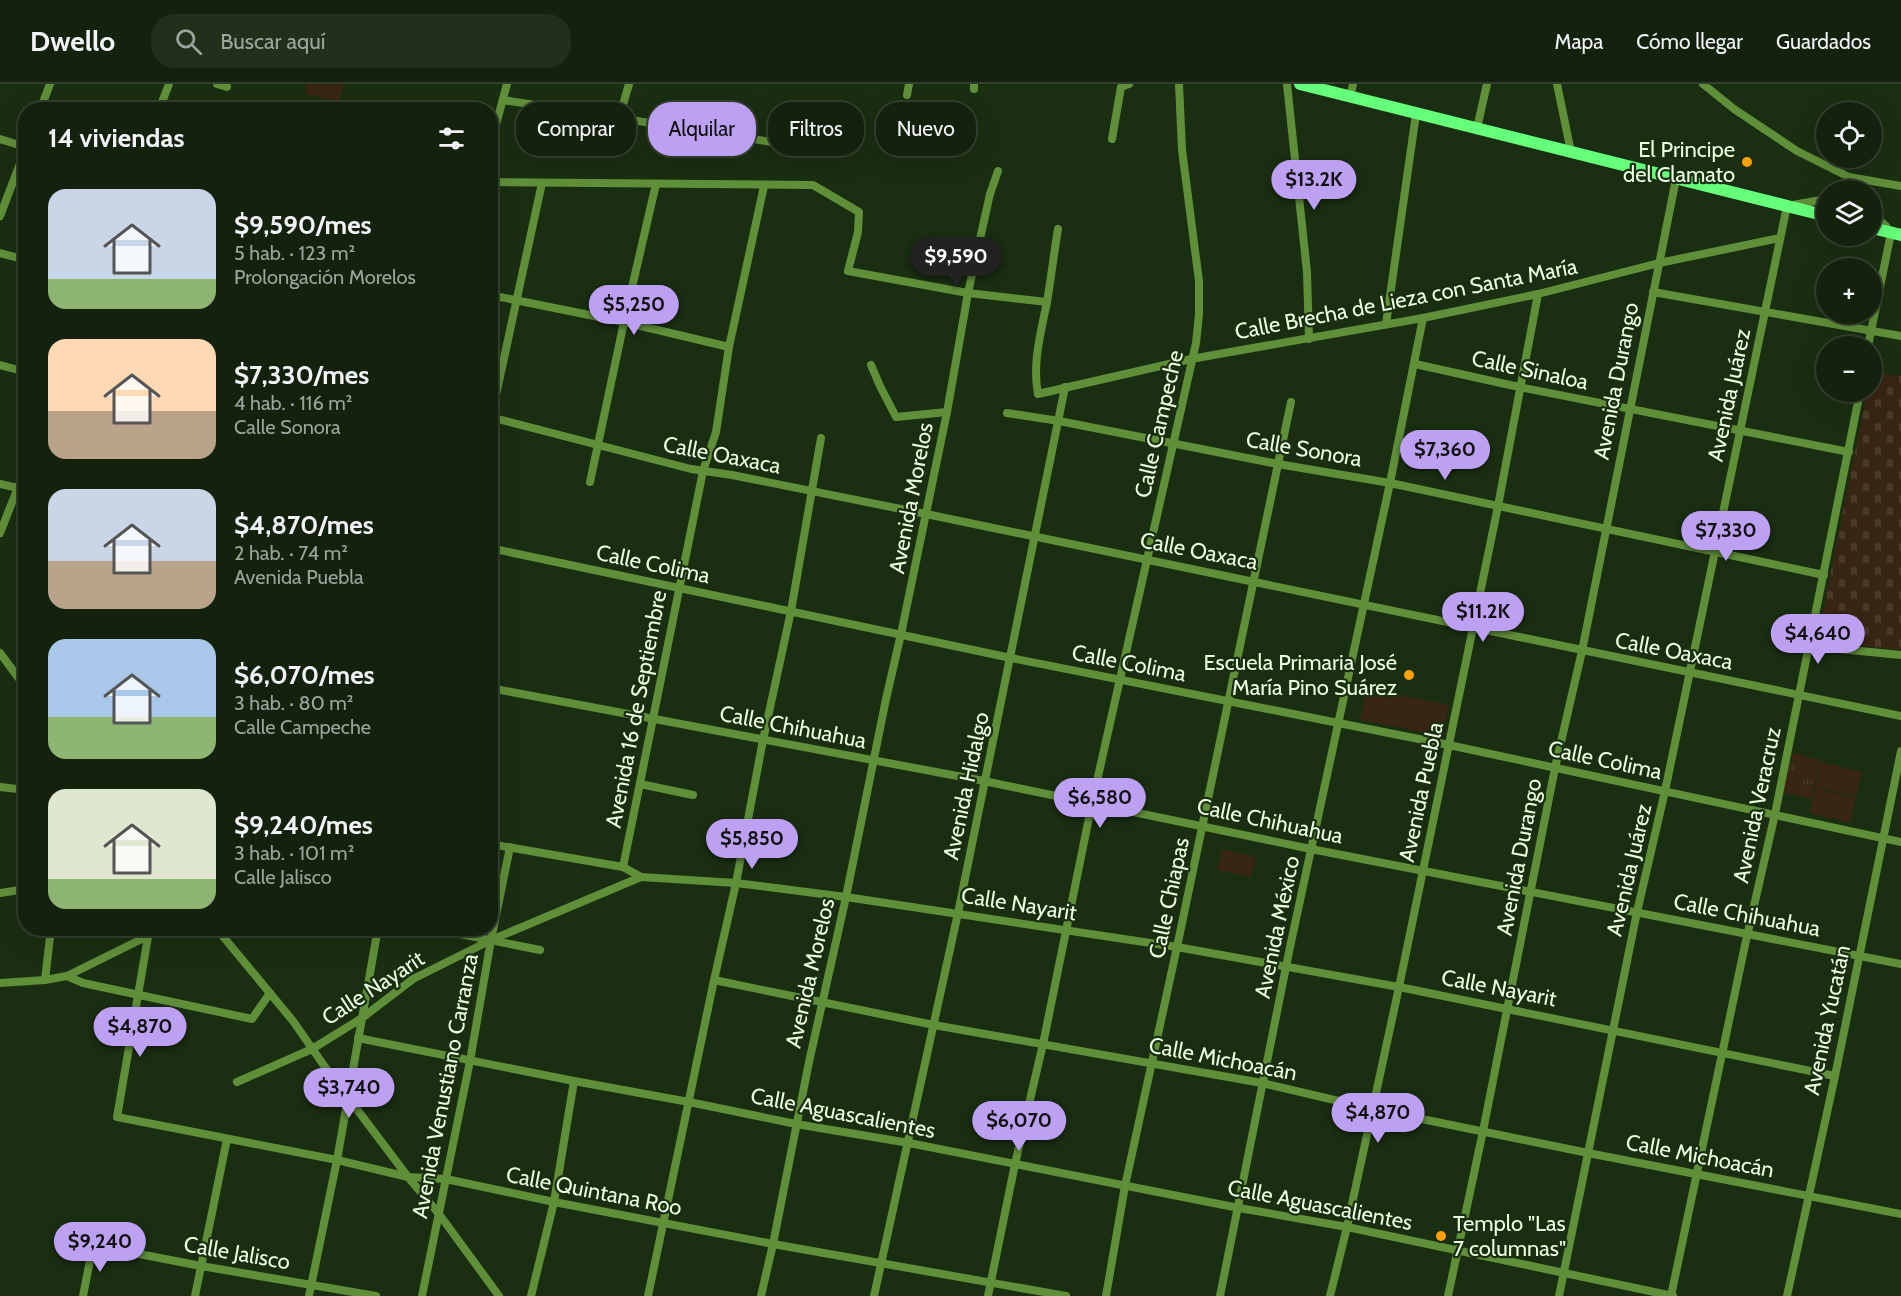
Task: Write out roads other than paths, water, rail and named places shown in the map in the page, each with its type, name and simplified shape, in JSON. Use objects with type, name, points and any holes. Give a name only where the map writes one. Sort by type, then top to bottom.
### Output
[{"type":"main road","points":[[1300,84],[1352,90],[1416,114],[1816,213]]},
{"type":"street","points":[[43,102],[50,84]]},
{"type":"street","points":[[162,102],[168,84]]},
{"type":"street","points":[[217,84],[227,87]]},
{"type":"street","points":[[498,118],[507,84]]},
{"type":"street","points":[[624,102],[629,84]]},
{"type":"street","points":[[907,95],[909,84]]},
{"type":"street","points":[[1112,139],[1121,87],[1129,84]]},
{"type":"street","name":"Calle Campeche","points":[[988,1296],[1119,679],[1196,343],[1199,281],[1182,150],[1179,84]]},
{"type":"street","points":[[1287,84],[1307,272],[1309,339]]},
{"type":"street","points":[[1477,128],[1486,84]]},
{"type":"street","points":[[1557,84],[1571,152]]},
{"type":"street","points":[[1703,84],[1734,109],[1797,151],[1849,177],[1901,186]]},
{"type":"street","points":[[503,100],[516,102]]},
{"type":"street","points":[[1386,324],[1416,114]]},
{"type":"street","points":[[636,121],[768,141]]},
{"type":"street","points":[[0,139],[18,145]]},
{"type":"street","points":[[0,216],[18,169]]},
{"type":"street","name":"Avenida Morelos","points":[[761,1296],[926,514],[968,293],[990,194],[998,171]]},
{"type":"street","name":"Avenida Durango","points":[[1448,1296],[1508,1009],[1555,768],[1582,651],[1676,179]]},
{"type":"street","points":[[498,182],[813,185],[859,212],[858,232],[848,271],[968,293],[1047,302],[1058,229]]},
{"type":"street","points":[[498,385],[542,183]]},
{"type":"street","points":[[590,482],[656,184]]},
{"type":"street","name":"Avenida 16 de Septiembre","points":[[623,867],[703,471],[716,432],[729,347],[764,186]]},
{"type":"street","points":[[1787,206],[1816,201]]},
{"type":"street","name":"Avenida Juárez","points":[[1559,1296],[1637,912],[1665,791],[1787,206]]},
{"type":"street","points":[[1870,336],[1896,234],[1882,222]]},
{"type":"street","name":"Calle Brecha de Lieza con Santa María","points":[[1047,302],[1039,339],[1035,380],[1038,394],[1191,359],[1423,318],[1538,294],[1659,263],[1780,238]]},
{"type":"street","points":[[0,253],[18,258]]},
{"type":"street","points":[[1653,292],[1901,336]]},
{"type":"street","name":"Avenida Puebla","points":[[1330,1296],[1400,987],[1498,506],[1538,294]]},
{"type":"street","points":[[498,297],[624,322],[729,347]]},
{"type":"street","name":"Avenida México","points":[[1220,1296],[1290,947],[1390,483],[1423,318]]},
{"type":"street","name":"Calle Sinaloa","points":[[1415,364],[1519,387],[1849,452]]},
{"type":"street","points":[[0,365],[18,370]]},
{"type":"street","points":[[871,365],[896,417],[946,412]]},
{"type":"street","name":"Avenida Hidalgo","points":[[874,1296],[958,913],[1065,387]]},
{"type":"street","name":"Calle Chiapas","points":[[1106,1296],[1125,1186],[1291,402]]},
{"type":"street","name":"Avenida Veracruz","points":[[1672,1296],[1747,933],[1775,814],[1858,402]]},
{"type":"street","name":"Calle Sonora","points":[[1007,413],[1390,483],[1824,575]]},
{"type":"street","name":"Calle Oaxaca","points":[[498,420],[691,469],[812,491],[1254,580],[1582,651],[1690,671],[1901,716]]},
{"type":"street","points":[[648,1296],[736,883],[790,611],[821,438]]},
{"type":"street","points":[[0,484],[18,488]]},
{"type":"street","points":[[0,533],[18,497]]},
{"type":"street","name":"Calle Colima","points":[[498,550],[1011,658],[1449,745],[1901,842]]},
{"type":"street","points":[[1809,645],[1901,655]]},
{"type":"street","points":[[0,653],[18,677]]},
{"type":"street","name":"Calle Chihuahua","points":[[498,689],[984,781],[1311,849],[1901,964]]},
{"type":"street","name":"Avenida Yucatán","points":[[1787,1296],[1835,1076],[1901,751]]},
{"type":"street","points":[[640,784],[693,795]]},
{"type":"street","points":[[0,787],[18,789]]},
{"type":"street","points":[[498,845],[623,867],[641,877]]},
{"type":"street","name":"Avenida Venustiano Carranza","points":[[498,906],[510,847]]},
{"type":"street","name":"Calle Nayarit","points":[[237,1082],[312,1049],[362,1018],[413,979],[491,940],[641,877],[736,883],[846,897],[1177,947],[1400,987],[1835,1076]]},
{"type":"street","points":[[0,893],[18,890]]},
{"type":"street","points":[[45,980],[50,936]]},
{"type":"street","points":[[223,936],[302,1034],[500,1296]]},
{"type":"street","points":[[309,1296],[337,1160],[377,936]]},
{"type":"street","points":[[471,936],[540,950]]},
{"type":"street","name":"Avenida Venustiano Carranza","points":[[422,1296],[470,1061],[492,936]]},
{"type":"street","points":[[0,984],[67,976],[148,937]]},
{"type":"street","points":[[137,994],[148,937]]},
{"type":"street","points":[[67,976],[84,983],[252,1019],[270,993]]},
{"type":"street","name":"Calle Michoacán","points":[[714,980],[934,1025],[1262,1083],[1373,1109],[1901,1214]]},
{"type":"street","name":"Calle Quintana Roo","points":[[137,994],[117,1117],[337,1160],[408,1177],[446,1179],[773,1244],[1066,1296]]},
{"type":"street","name":"Calle Aguascalientes","points":[[358,1038],[796,1124],[909,1143],[1347,1227],[1672,1296]]},
{"type":"street","points":[[531,1296],[554,1202],[574,1081]]},
{"type":"street","points":[[195,1296],[227,1139]]},
{"type":"street","name":"Calle Jalisco","points":[[83,1296],[93,1245],[376,1296]]},
{"type":"place","name":"El Principe del Clamato","points":[[1747,162]]},
{"type":"place","name":"Escuela Primaria José María Pino Suárez","points":[[1409,675]]},
{"type":"place","name":"Templo \"Las 7 columnas\"","points":[[1441,1236]]}]
